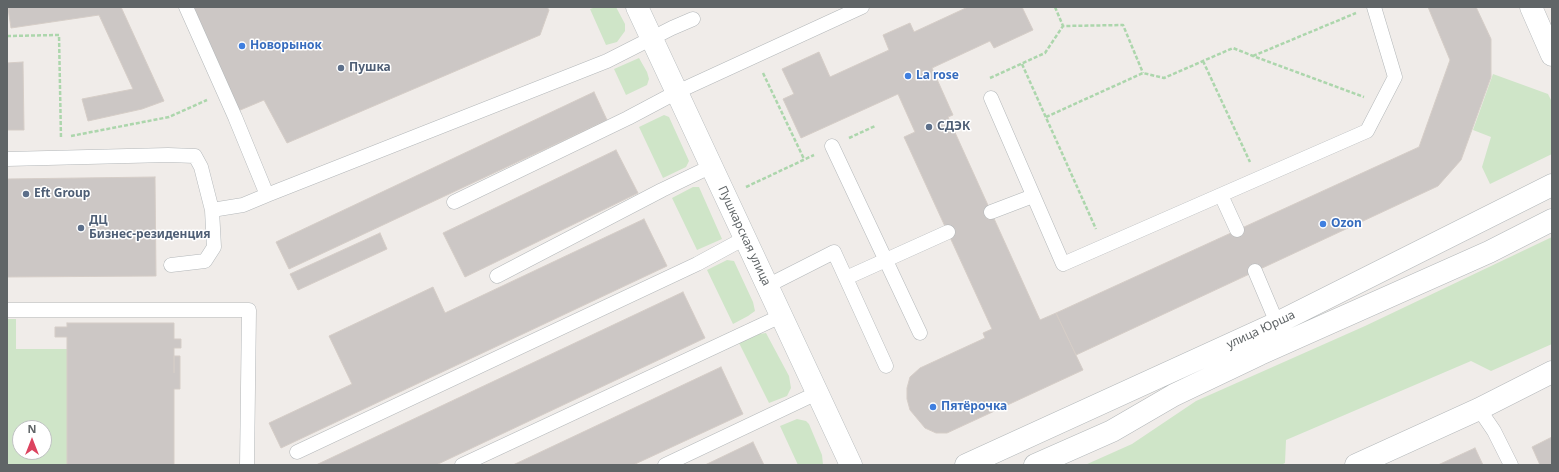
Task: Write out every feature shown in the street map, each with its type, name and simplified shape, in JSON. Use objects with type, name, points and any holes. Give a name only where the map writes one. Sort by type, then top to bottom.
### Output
[{"type":"main road","name":"Пушкарская улица","points":[[637,7],[851,465]]},
{"type":"main road","points":[[1531,7],[1552,55]]},
{"type":"main road","name":"улица Юрша","points":[[966,465],[1277,323],[1552,185]]},
{"type":"main road","name":"улица Юрша","points":[[1035,465],[1112,431],[1174,395],[1285,343],[1489,252],[1552,220]]},
{"type":"main road","points":[[1277,323],[1285,343]]},
{"type":"main road","points":[[1356,465],[1479,409],[1552,372]]},
{"type":"lane","points":[[186,7],[267,195]]},
{"type":"lane","points":[[454,202],[628,118],[676,92],[862,7]]},
{"type":"lane","points":[[991,98],[1063,264],[1367,131],[1396,77],[1374,7]]},
{"type":"lane","points":[[212,210],[243,205],[607,61],[693,19]]},
{"type":"lane","points":[[832,146],[920,333]]},
{"type":"lane","points":[[7,159],[168,155],[195,156],[201,167],[212,210],[214,247],[205,261],[171,265]]},
{"type":"lane","points":[[497,276],[712,166]]},
{"type":"lane","points":[[1221,195],[1237,230]]},
{"type":"lane","points":[[991,212],[1033,196]]},
{"type":"lane","points":[[846,278],[948,232]]},
{"type":"lane","points":[[297,452],[697,264],[745,238]]},
{"type":"lane","points":[[767,286],[834,252],[886,366]]},
{"type":"lane","points":[[1255,271],[1277,323]]},
{"type":"lane","points":[[7,310],[249,310],[247,465]]},
{"type":"lane","points":[[462,465],[781,316]]},
{"type":"lane","points":[[665,465],[817,393]]},
{"type":"lane","points":[[1479,409],[1494,431],[1510,465]]},
{"type":"path","points":[[1055,7],[1064,26]]},
{"type":"path","points":[[1253,56],[1357,13]]},
{"type":"path","points":[[1064,26],[1123,25],[1143,73]]},
{"type":"path","points":[[991,98],[984,80],[1045,53],[1064,26]]},
{"type":"path","points":[[7,36],[59,35],[62,157]]},
{"type":"path","points":[[1046,117],[1143,73],[1164,78],[1233,48],[1382,103]]},
{"type":"path","points":[[754,56],[804,159]]},
{"type":"path","points":[[1203,61],[1258,179]]},
{"type":"path","points":[[1022,64],[1104,246]]},
{"type":"path","points":[[61,138],[170,117],[224,93]]},
{"type":"path","points":[[726,196],[875,126]]},
{"type":"green space","points":[[596,7],[616,7],[625,24],[625,31],[617,42],[606,45],[590,9]]},
{"type":"green space","points":[[639,58],[647,72],[649,79],[647,85],[626,95],[614,69]]},
{"type":"green space","points":[[1493,74],[1548,94],[1552,102],[1552,154],[1490,184],[1482,167],[1491,137],[1473,130]]},
{"type":"green space","points":[[664,115],[669,117],[689,161],[686,167],[663,178],[639,127]]},
{"type":"green space","points":[[693,187],[699,187],[722,239],[697,250],[672,198]]},
{"type":"green space","points":[[1552,237],[1552,344],[1491,371],[1471,361],[1286,440],[1285,463],[1281,465],[1085,465],[1132,444],[1196,401],[1365,326]]},
{"type":"green space","points":[[727,260],[734,261],[753,302],[755,311],[733,324],[707,270]]},
{"type":"green space","points":[[7,319],[16,319],[16,349],[67,349],[67,465],[7,465]]},
{"type":"green space","points":[[766,333],[789,376],[791,388],[787,396],[769,403],[739,343],[759,334]]},
{"type":"green space","points":[[797,419],[806,421],[809,424],[822,455],[823,465],[798,465],[780,426]]},
{"type":"building","points":[[121,7],[164,101],[142,109],[88,121],[82,99],[133,89],[99,15],[11,28],[8,8]]},
{"type":"building","name":"Пушка","points":[[192,7],[547,7],[549,10],[540,35],[287,143],[264,100],[238,111]]},
{"type":"building","points":[[968,7],[1022,7],[1033,30],[994,48],[990,41],[932,68],[953,115],[948,117],[1040,320],[1056,313],[1083,370],[947,433],[936,433],[925,428],[910,410],[907,399],[907,388],[910,377],[920,368],[985,338],[983,333],[992,329],[904,137],[915,132],[898,94],[801,138],[783,99],[794,94],[782,69],[819,52],[830,77],[889,50],[883,35],[910,23],[914,32]]},
{"type":"building","points":[[1428,7],[1476,7],[1491,39],[1491,77],[1461,160],[1438,186],[1076,355],[1056,313],[1419,147],[1450,60]]},
{"type":"building","points":[[23,62],[24,130],[7,130],[7,63]]},
{"type":"building","points":[[594,92],[607,120],[289,269],[276,242]]},
{"type":"building","points":[[616,150],[638,193],[465,277],[443,233]]},
{"type":"building","name":"ДЦ Бизнес-резиденция","points":[[155,177],[156,276],[7,277],[7,179]]},
{"type":"building","points":[[644,219],[667,266],[281,448],[269,423],[352,384],[329,336],[433,287],[445,313]]},
{"type":"building","points":[[380,233],[387,249],[298,290],[290,274]]},
{"type":"building","points":[[683,292],[705,338],[436,465],[316,465]]},
{"type":"building","points":[[67,323],[174,323],[174,339],[181,339],[181,348],[174,348],[174,356],[180,356],[180,389],[174,389],[174,465],[67,465],[67,337],[55,337],[55,327],[67,327]]},
{"type":"building","points":[[721,367],[743,414],[633,465],[513,465]]},
{"type":"building","points":[[1552,437],[1552,465],[1540,465],[1532,447]]},
{"type":"building","points":[[753,442],[764,465],[705,465]]},
{"type":"building","points":[[1475,448],[1483,465],[1438,465]]},
{"type":"place","name":"Новорынок","points":[[242,46]]},
{"type":"place","name":"Пушка","points":[[341,68]]},
{"type":"place","name":"La rose","points":[[908,76]]},
{"type":"place","name":"СДЭК","points":[[929,127]]},
{"type":"place","name":"Eft Group","points":[[26,194]]},
{"type":"place","name":"Ozon","points":[[1323,224]]},
{"type":"place","name":"ДЦ Бизнес-резиденция","points":[[81,228]]},
{"type":"place","name":"Пятёрочка","points":[[933,407]]}]
